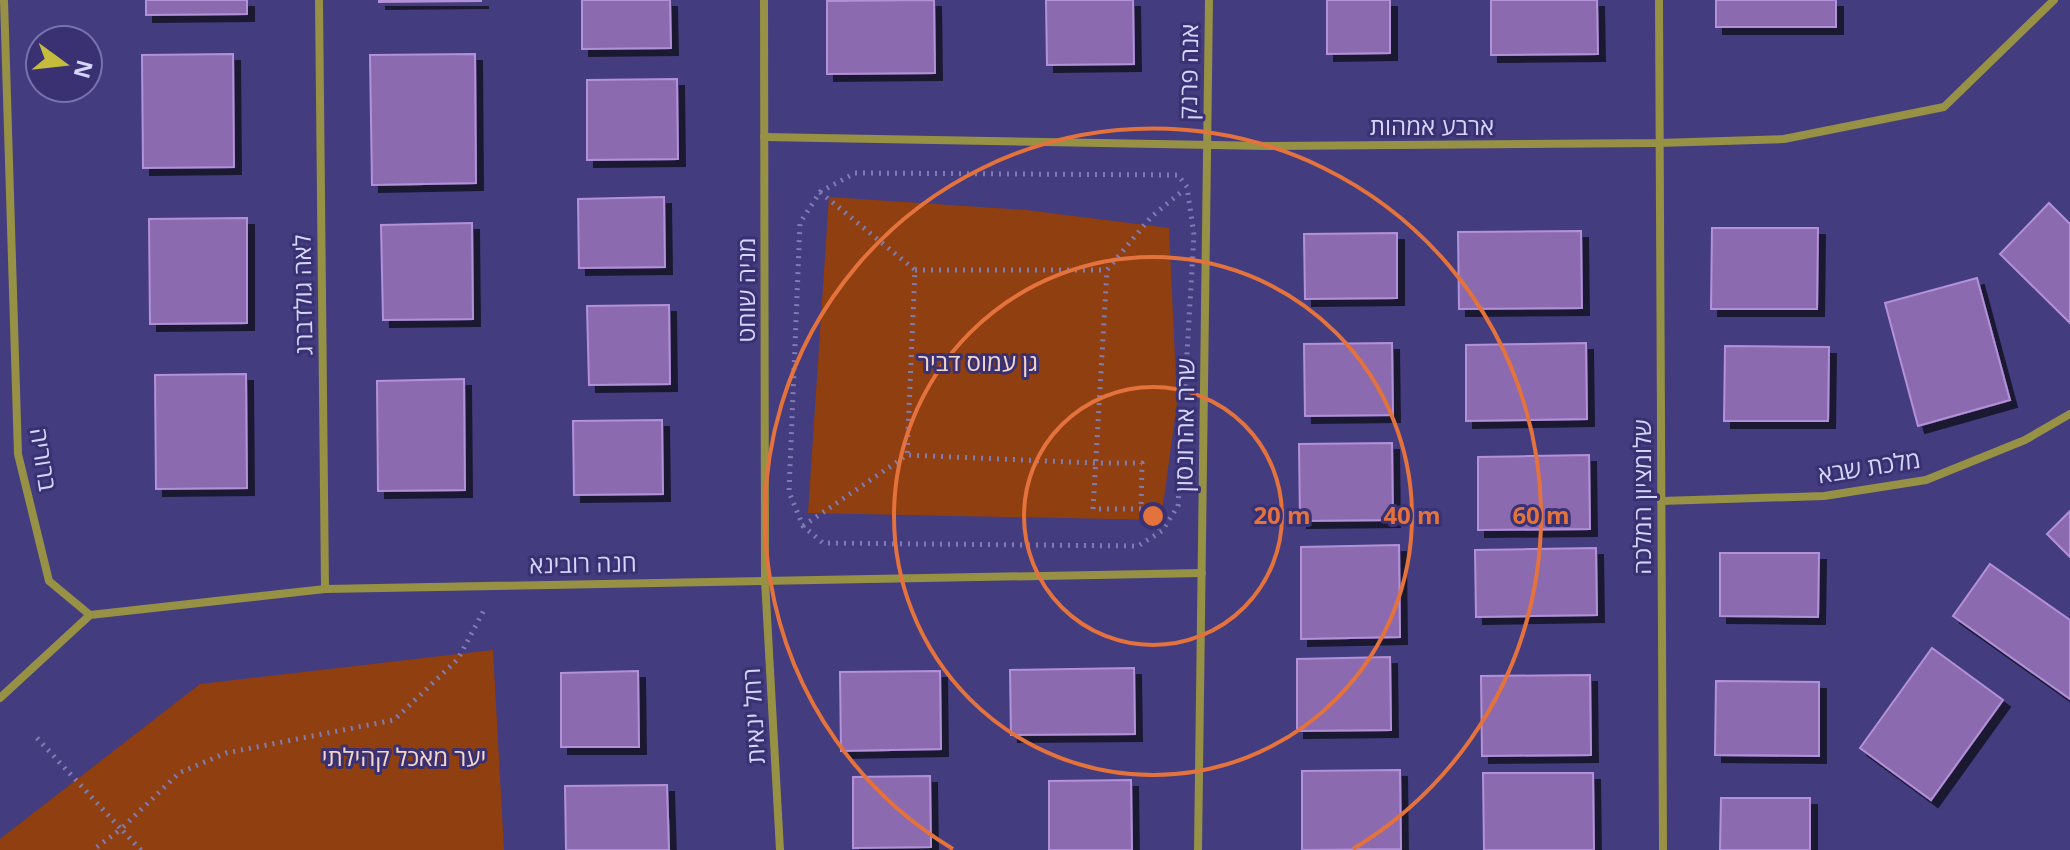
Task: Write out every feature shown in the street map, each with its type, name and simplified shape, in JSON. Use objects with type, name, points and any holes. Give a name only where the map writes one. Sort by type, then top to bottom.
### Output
[{"type":"street","name":"ברוריה","points":[[4,0],[18,454],[49,581],[90,615]]},
{"type":"street","name":"לאה גולדברג","points":[[319,0],[325,589]]},
{"type":"street","name":"מניה שוחט","points":[[764,0],[765,580]]},
{"type":"street","name":"אנה פרנק","points":[[1207,144],[1209,0]]},
{"type":"street","name":"שלומציון המלכה","points":[[1659,0],[1663,850]]},
{"type":"street","name":"ארבע אמהות","points":[[764,137],[1269,146],[1784,139],[1944,107],[2054,0]]},
{"type":"street","name":"שרה אהרונסון","points":[[1198,850],[1207,144]]},
{"type":"street","name":"מלכת שבא","points":[[1661,501],[1824,496],[1926,480],[2025,440],[2070,414]]},
{"type":"street","name":"חנה רובינא","points":[[90,615],[325,589],[1202,573]]},
{"type":"street","name":"רחל ינאית","points":[[765,580],[780,850]]},
{"type":"street","points":[[0,698],[90,615]]},
{"type":"path","points":[[855,173],[1178,175],[1187,187],[1194,235],[1178,506],[1162,531],[1138,546],[823,543],[803,526],[789,492],[800,223],[820,192],[855,173]]},
{"type":"path","points":[[1141,509],[1093,509],[1107,270],[1151,217],[1187,187]]},
{"type":"path","points":[[820,192],[915,270],[1107,270]]},
{"type":"path","points":[[907,455],[915,270]]},
{"type":"path","points":[[803,526],[907,455],[1142,463],[1141,509],[1162,531]]},
{"type":"path","points":[[93,850],[121,829],[179,773],[226,753],[394,720],[458,659],[497,585]]},
{"type":"path","points":[[37,738],[141,850]]},
{"type":"green space","name":"גן עמוס דביר","points":[[829,197],[1026,210],[1169,228],[1177,403],[1161,520],[808,513]]},
{"type":"green space","name":"יער מאכל קהילתי","points":[[493,650],[504,850],[0,850],[0,839],[200,684]]},
{"type":"building","points":[[146,0],[247,0],[247,14],[146,15]]},
{"type":"building","points":[[481,0],[481,1],[379,2]]},
{"type":"building","points":[[582,0],[670,0],[671,48],[582,49]]},
{"type":"building","points":[[934,0],[935,73],[827,74],[827,1]]},
{"type":"building","points":[[1046,0],[1133,0],[1134,64],[1047,65]]},
{"type":"building","points":[[1327,0],[1390,0],[1390,53],[1327,54]]},
{"type":"building","points":[[1491,0],[1597,0],[1598,54],[1491,55]]},
{"type":"building","points":[[1716,0],[1836,0],[1836,27],[1716,27]]},
{"type":"building","points":[[233,54],[234,167],[143,168],[142,55]]},
{"type":"building","points":[[475,54],[476,183],[372,185],[370,55]]},
{"type":"building","points":[[677,79],[678,159],[587,160],[587,80]]},
{"type":"building","points":[[664,197],[665,267],[579,268],[578,199]]},
{"type":"building","points":[[2049,203],[2070,224],[2070,323],[2000,254]]},
{"type":"building","points":[[247,218],[247,323],[150,324],[149,219]]},
{"type":"building","points":[[472,223],[473,319],[383,320],[381,225]]},
{"type":"building","points":[[1712,228],[1818,228],[1817,309],[1711,309]]},
{"type":"building","points":[[1581,231],[1582,308],[1459,309],[1458,232]]},
{"type":"building","points":[[1397,233],[1397,298],[1305,299],[1304,234]]},
{"type":"building","points":[[1977,278],[2010,400],[1918,426],[1885,303]]},
{"type":"building","points":[[669,305],[670,384],[589,385],[587,306]]},
{"type":"building","points":[[1392,343],[1393,415],[1305,416],[1304,344]]},
{"type":"building","points":[[1586,343],[1587,419],[1466,421],[1466,345]]},
{"type":"building","points":[[1725,346],[1829,347],[1828,421],[1724,421]]},
{"type":"building","points":[[246,374],[247,488],[156,489],[155,375]]},
{"type":"building","points":[[464,379],[465,490],[378,491],[377,381]]},
{"type":"building","points":[[662,420],[663,494],[574,495],[573,421]]},
{"type":"building","points":[[1392,443],[1393,520],[1300,521],[1299,444]]},
{"type":"building","points":[[1589,455],[1590,529],[1478,530],[1478,457]]},
{"type":"building","points":[[2070,511],[2070,557],[2047,534]]},
{"type":"building","points":[[1399,545],[1400,637],[1301,639],[1301,547]]},
{"type":"building","points":[[1596,548],[1597,615],[1476,617],[1475,550]]},
{"type":"building","points":[[1720,553],[1819,553],[1818,617],[1720,616]]},
{"type":"building","points":[[1990,564],[2070,620],[2070,699],[1953,616]]},
{"type":"building","points":[[1932,648],[2003,700],[1931,800],[1860,748]]},
{"type":"building","points":[[1390,657],[1391,730],[1297,731],[1297,659]]},
{"type":"building","points":[[1134,668],[1135,734],[1011,735],[1010,670]]},
{"type":"building","points":[[638,671],[639,747],[561,747],[561,673]]},
{"type":"building","points":[[940,671],[941,749],[841,751],[840,672]]},
{"type":"building","points":[[1590,675],[1591,755],[1482,756],[1481,676]]},
{"type":"building","points":[[1716,681],[1819,682],[1819,756],[1715,755]]},
{"type":"building","points":[[1400,770],[1401,849],[1302,850],[1302,771]]},
{"type":"building","points":[[1483,773],[1593,773],[1594,850],[1484,850]]},
{"type":"building","points":[[930,776],[931,847],[853,848],[853,777]]},
{"type":"building","points":[[1131,780],[1132,850],[1049,850],[1049,781]]},
{"type":"building","points":[[667,785],[669,850],[566,850],[565,786]]},
{"type":"building","points":[[1721,798],[1810,798],[1810,850],[1720,850]]}]
